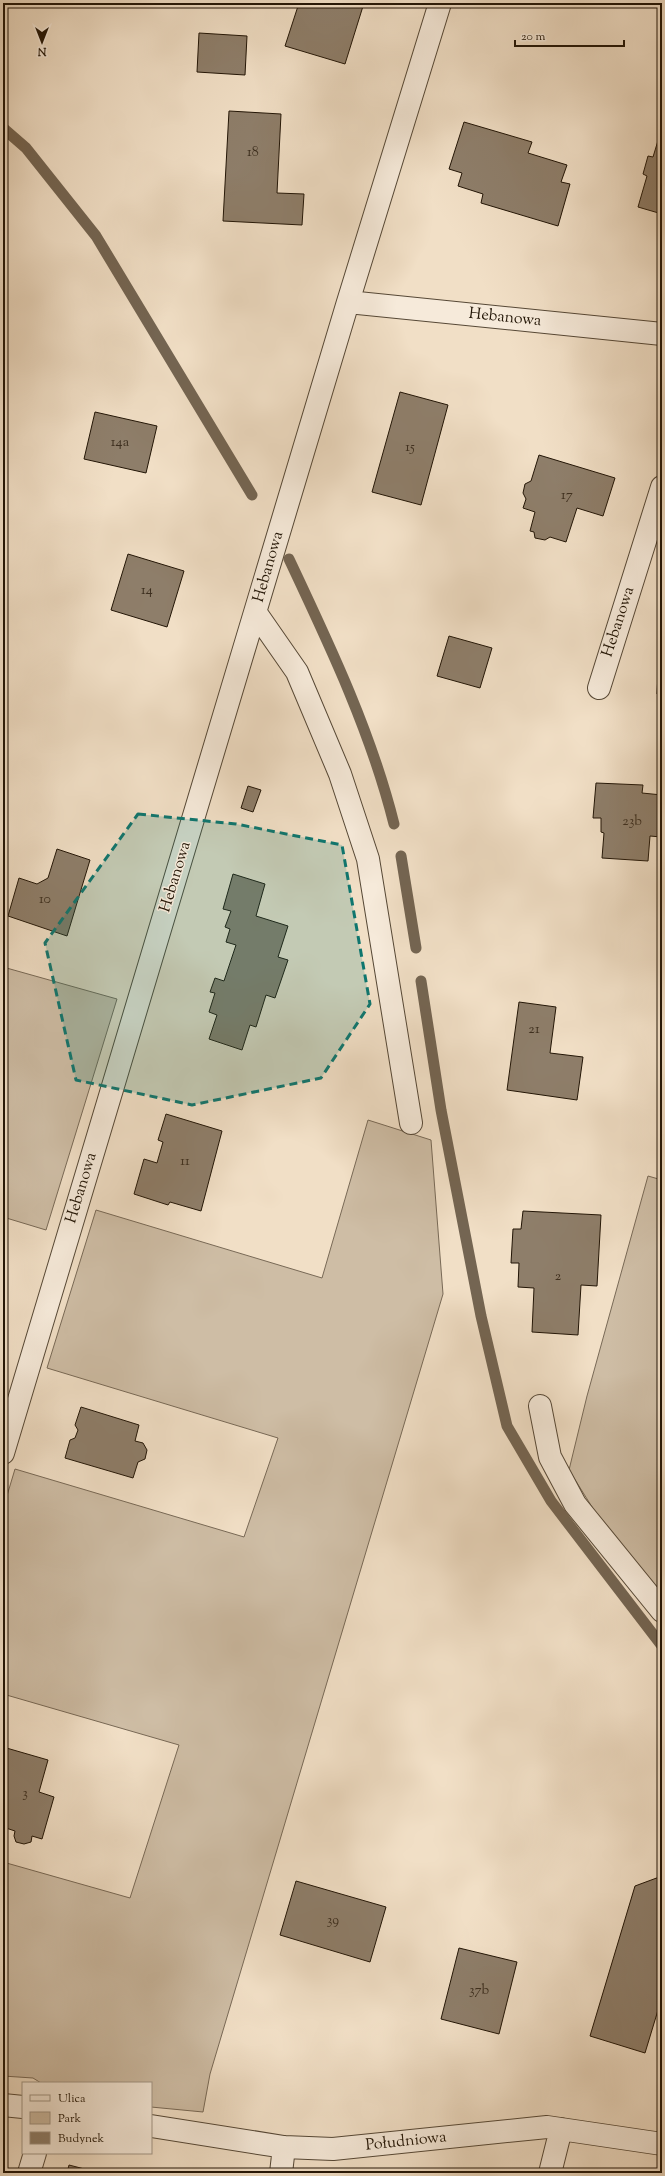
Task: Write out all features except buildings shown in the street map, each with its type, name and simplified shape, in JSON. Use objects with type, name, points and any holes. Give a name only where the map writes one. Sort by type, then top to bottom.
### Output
[{"type":"street","name":"Hebanowa","points":[[3,1453],[348,302],[440,3]]},
{"type":"street","name":"Hebanowa","points":[[348,302],[662,334]]},
{"type":"street","name":"Hebanowa","points":[[599,688],[662,488]]},
{"type":"street","points":[[256,613],[297,672],[340,774],[368,859],[411,1123]]},
{"type":"street","points":[[540,1406],[550,1457],[575,1504],[662,1612]]},
{"type":"street","points":[[3,2105],[22,2108]]},
{"type":"street","name":"Południowa","points":[[152,2126],[284,2147],[333,2149],[547,2127],[662,2144]]},
{"type":"street","points":[[550,2173],[561,2129]]},
{"type":"street","points":[[281,2173],[284,2147]]},
{"type":"street","points":[[29,2173],[35,2154]]},
{"type":"highlighted area","points":[[138,814],[236,824],[342,845],[370,1004],[321,1078],[192,1105],[76,1080],[45,943]]},
{"type":"green space","points":[[3,967],[117,999],[46,1230],[3,1217]]},
{"type":"green space","points":[[368,1120],[431,1140],[443,1294],[210,2074],[203,2112],[152,2107],[152,2082],[39,2082],[33,2078],[3,2076],[3,1862],[130,1898],[179,1745],[3,1694],[3,1509],[15,1469],[244,1537],[278,1438],[47,1368],[96,1210],[322,1278]]},
{"type":"green space","points":[[648,1176],[662,1180],[662,1597],[612,1539],[569,1470],[587,1396]]},
{"type":"waterway","points":[[3,128],[26,148],[96,236],[252,495]]},
{"type":"waterway","points":[[289,559],[348,690],[374,756],[394,824]]},
{"type":"waterway","points":[[401,856],[416,948]]},
{"type":"waterway","points":[[421,981],[441,1110],[481,1316],[507,1426],[551,1501],[662,1646]]}]
